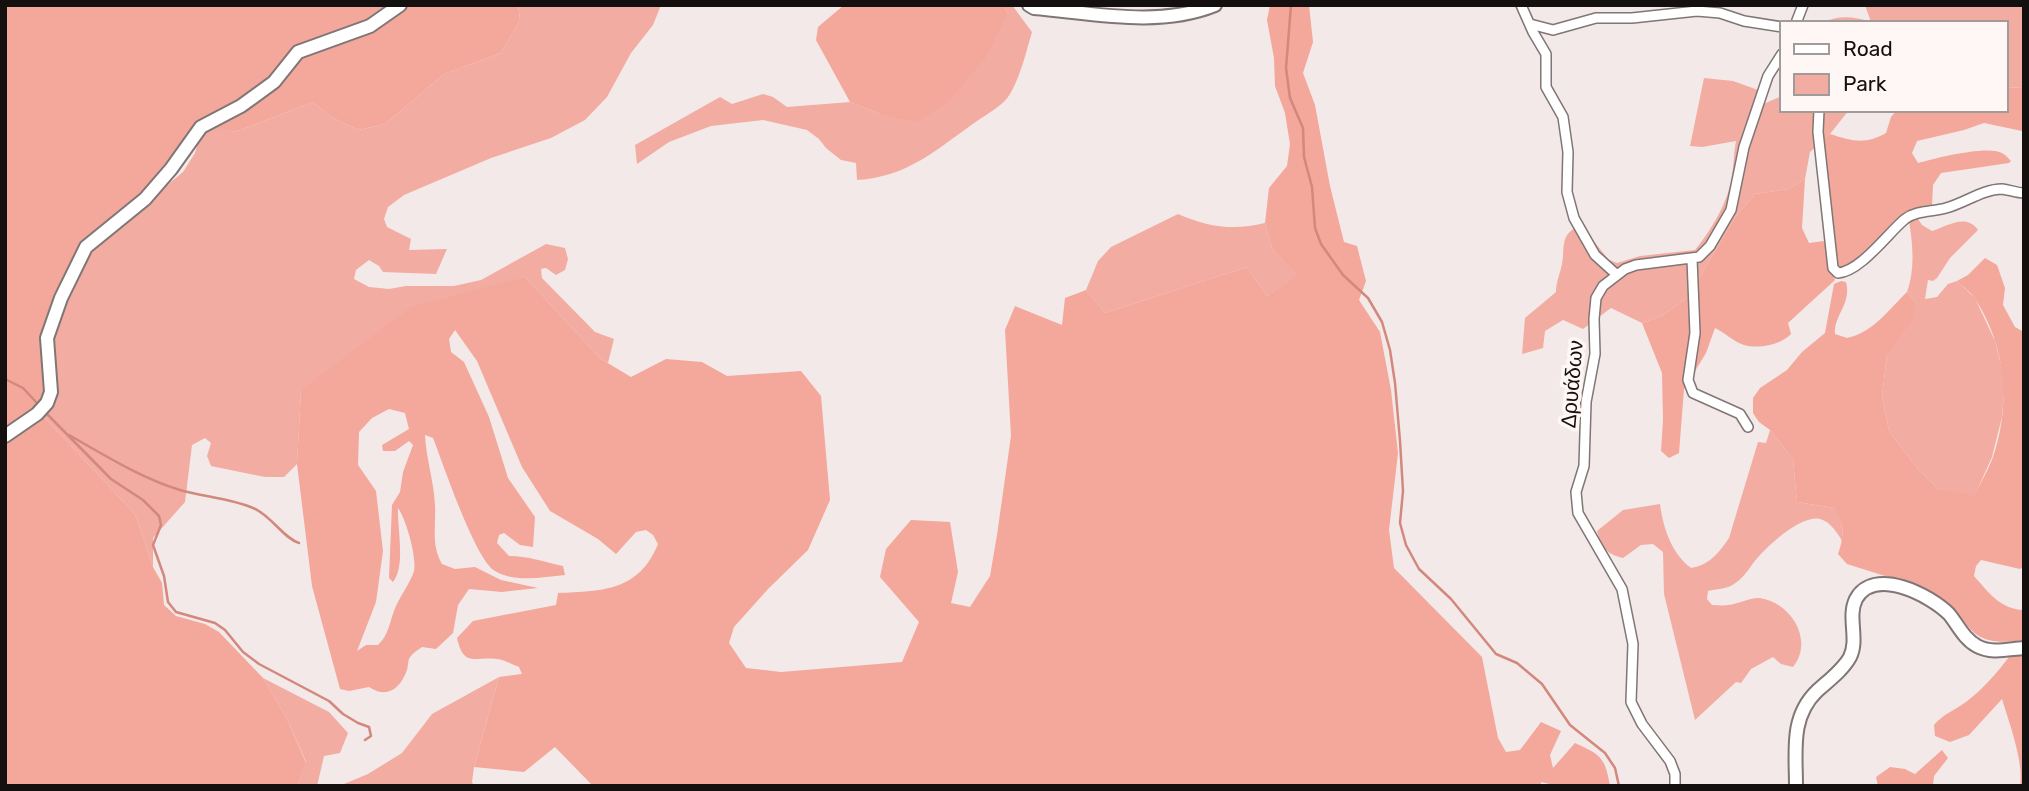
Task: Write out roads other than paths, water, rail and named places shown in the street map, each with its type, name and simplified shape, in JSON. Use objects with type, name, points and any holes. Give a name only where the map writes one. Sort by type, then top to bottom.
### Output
[{"type":"street","points":[[5,436],[37,414],[47,403],[51,392],[47,338],[61,298],[86,247],[145,199],[171,169],[201,127],[241,106],[274,82],[298,52],[370,26],[400,5]]},
{"type":"street","points":[[1030,5],[1034,8],[1151,19],[1195,13],[1215,5]]},
{"type":"street","points":[[1521,5],[1546,54],[1548,94],[1563,117],[1568,152],[1567,192],[1571,209],[1595,255],[1616,274],[1636,265],[1692,259],[1704,253],[1731,210],[1744,147],[1768,76],[1780,57]]},
{"type":"street","points":[[1530,24],[1553,30],[1596,18],[1632,18],[1697,11],[1720,13],[1745,21],[1780,27]]},
{"type":"street","points":[[1819,112],[1817,123],[1821,173],[1833,268],[1838,273],[1847,271],[1860,262],[1904,220],[1917,212],[1943,209],[2003,189],[2024,193]]},
{"type":"street","points":[[1692,259],[1695,333],[1688,380],[1693,393],[1740,414],[1748,427]]},
{"type":"street","name":"Δρυάδων","points":[[1616,274],[1603,286],[1597,298],[1594,319],[1595,354],[1586,402],[1584,466],[1576,501],[1578,513],[1622,589],[1633,644],[1630,702],[1642,724],[1670,761],[1675,774],[1675,786]]},
{"type":"street","points":[[1796,786],[1799,715],[1809,699],[1849,658],[1854,641],[1853,606],[1861,593],[1869,587],[1891,584],[1923,596],[1948,614],[1965,636],[1977,646],[1992,650],[2024,648]]},
{"type":"waterway","points":[[1291,5],[1286,68],[1290,98],[1303,128],[1304,157],[1312,187],[1315,228],[1321,244],[1343,275],[1368,298],[1382,322],[1390,350],[1403,491],[1400,523],[1406,545],[1419,569],[1451,599],[1496,654],[1517,663],[1542,684],[1570,725],[1605,753],[1615,768],[1619,786]]},
{"type":"waterway","points":[[5,379],[23,388],[37,403]]},
{"type":"waterway","points":[[47,414],[111,479],[143,500],[159,516],[161,525],[153,545],[164,576],[168,602],[176,612],[215,623],[225,630],[243,652],[259,664],[329,701],[343,714],[369,727],[371,736],[365,740]]},
{"type":"waterway","points":[[69,435],[123,466],[165,485],[253,508],[299,543]]}]
